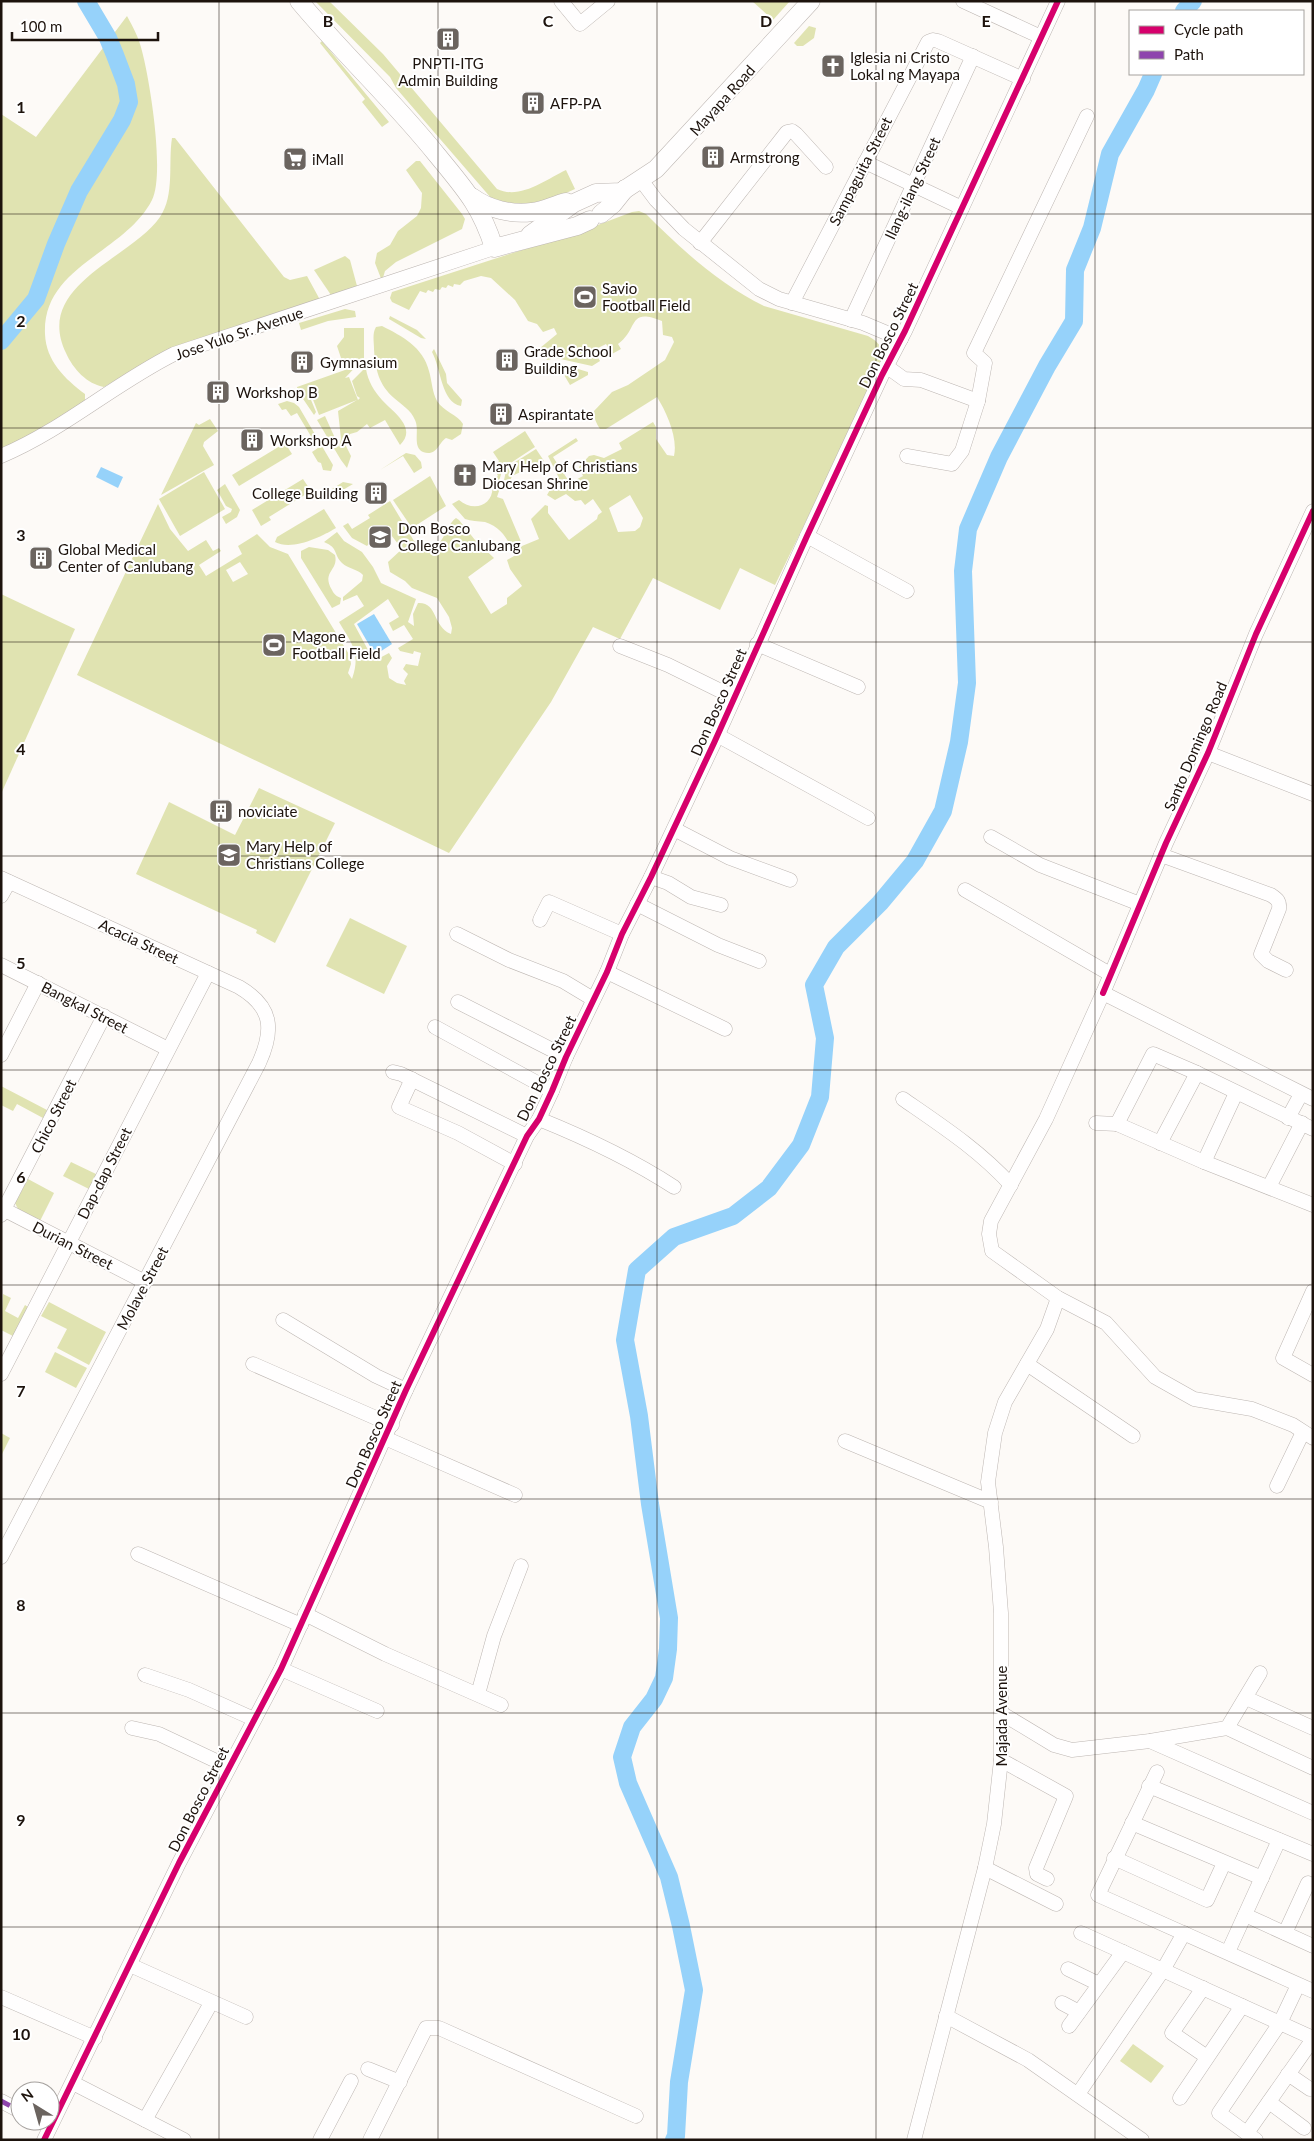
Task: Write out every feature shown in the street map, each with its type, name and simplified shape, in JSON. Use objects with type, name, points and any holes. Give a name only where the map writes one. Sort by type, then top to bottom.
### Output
[{"type":"main road","points":[[299,1],[411,122],[466,191],[482,215],[494,248]]},
{"type":"main road","name":"Mayapa Road","points":[[494,248],[595,217],[613,204],[625,190],[656,169],[675,151],[811,1]]},
{"type":"main road","name":"Mayapa Road","points":[[518,242],[584,198],[596,193],[625,190]]},
{"type":"main road","points":[[466,191],[482,203],[503,210],[524,213],[584,198]]},
{"type":"street","points":[[560,1],[580,24],[608,1]]},
{"type":"street","points":[[963,1],[1041,37]]},
{"type":"street","name":"Don Bosco Street","points":[[60,2103],[73,2083],[179,1863],[281,1669],[392,1425],[406,1390],[527,1136],[539,1118],[552,1091],[607,972],[622,934],[674,829],[807,536],[1058,1]]},
{"type":"street","name":"Sampaguita Street","points":[[792,303],[924,47],[930,40],[938,41],[973,56]]},
{"type":"street","points":[[973,56],[1022,79]]},
{"type":"street","name":"Ilang-ilang Street","points":[[851,320],[973,56]]},
{"type":"street","points":[[907,456],[952,464],[962,451],[978,401],[985,362],[974,353],[1087,116]]},
{"type":"street","points":[[700,243],[787,132],[792,131],[796,134],[826,167]]},
{"type":"street","points":[[865,162],[962,208]]},
{"type":"street","points":[[641,180],[664,209],[700,243],[759,289],[792,303],[851,320],[901,339]]},
{"type":"street","name":"Jose Yulo Sr. Avenue","points":[[1,456],[49,432],[174,354],[494,248]]},
{"type":"street","points":[[886,366],[904,380],[921,380],[978,401]]},
{"type":"street","name":"Santo Domingo Road","points":[[1058,1298],[992,1251],[989,1234],[991,1222],[1046,1119],[1208,753],[1256,634],[1313,511]]},
{"type":"street","points":[[807,536],[907,592]]},
{"type":"street","points":[[757,644],[858,687]]},
{"type":"street","points":[[620,646],[668,665],[733,697]]},
{"type":"street","points":[[717,735],[868,818]]},
{"type":"street","points":[[1208,753],[1313,794]]},
{"type":"street","points":[[674,829],[730,858],[790,880]]},
{"type":"street","points":[[991,837],[1040,865],[1140,904]]},
{"type":"street","points":[[1161,856],[1271,895],[1277,899],[1280,903],[1279,908],[1261,954],[1263,958],[1286,970]]},
{"type":"street","points":[[651,877],[668,883],[691,897],[721,905]]},
{"type":"street","points":[[1,896],[5,880]]},
{"type":"street","name":"Acacia Street","points":[[5,880],[246,991],[256,998],[267,1016]]},
{"type":"street","points":[[966,890],[1110,974]]},
{"type":"street","points":[[540,920],[549,902],[622,934]]},
{"type":"street","points":[[637,904],[718,945],[759,961]]},
{"type":"street","points":[[457,934],[509,960],[563,981],[594,999]]},
{"type":"street","name":"Bangkal Street","points":[[1,965],[168,1049]]},
{"type":"street","points":[[607,972],[725,1029]]},
{"type":"street","name":"Dap-dap Street","points":[[1,1374],[208,973]]},
{"type":"street","points":[[1,1054],[38,983]]},
{"type":"street","points":[[1103,993],[1307,1097],[1288,1118]]},
{"type":"street","points":[[458,1002],[566,1058]]},
{"type":"street","name":"Chico Street","points":[[2,1211],[104,1016]]},
{"type":"street","name":"Molave Street","points":[[1,1557],[259,1063],[267,1041],[269,1025],[267,1016]]},
{"type":"street","points":[[435,1027],[552,1091]]},
{"type":"street","points":[[1117,1124],[1153,1054],[1307,1126],[1269,1187]]},
{"type":"street","points":[[393,1072],[412,1079],[527,1136]]},
{"type":"street","points":[[1160,1143],[1197,1073]]},
{"type":"street","points":[[412,1079],[398,1107],[458,1133],[515,1164]]},
{"type":"street","points":[[1204,1162],[1236,1093]]},
{"type":"street","points":[[903,1099],[969,1144],[993,1165],[1011,1185]]},
{"type":"street","points":[[539,1118],[589,1139],[643,1167],[674,1187]]},
{"type":"street","points":[[1096,1124],[1117,1124],[1204,1162],[1313,1205]]},
{"type":"street","name":"Durian Street","points":[[2,1211],[145,1282]]},
{"type":"street","points":[[1313,1291],[1283,1358],[1313,1375]]},
{"type":"street","points":[[1058,1298],[1106,1323],[1155,1377],[1194,1399],[1252,1409],[1293,1425],[1308,1435],[1277,1486]]},
{"type":"street","name":"Majada Avenue","points":[[914,2140],[985,1868],[994,1824],[1001,1760],[1001,1613],[996,1547],[988,1482],[995,1433],[1005,1402],[1047,1329],[1058,1298]]},
{"type":"street","points":[[284,1320],[376,1376],[406,1390]]},
{"type":"street","points":[[253,1364],[392,1425]]},
{"type":"street","points":[[1027,1364],[1133,1436]]},
{"type":"street","points":[[385,1438],[515,1496]]},
{"type":"street","points":[[846,1441],[991,1502]]},
{"type":"street","points":[[138,1554],[303,1619],[501,1705]]},
{"type":"street","points":[[478,1694],[494,1636],[521,1566]]},
{"type":"street","points":[[281,1669],[377,1711]]},
{"type":"street","points":[[1227,1728],[1260,1672]]},
{"type":"street","points":[[145,1675],[190,1690],[254,1719]]},
{"type":"street","points":[[1246,1698],[1313,1728]]},
{"type":"street","points":[[1001,1713],[1054,1745],[1072,1750],[1150,1741],[1227,1728],[1313,1768]]},
{"type":"street","points":[[132,1728],[159,1734],[229,1767]]},
{"type":"street","points":[[1150,1741],[1313,1813]]},
{"type":"street","points":[[1001,1760],[1066,1796],[1036,1868],[1037,1874],[1047,1879]]},
{"type":"street","points":[[1157,1772],[1114,1858],[1098,1895],[1313,1991]]},
{"type":"street","points":[[1150,1786],[1313,1854]]},
{"type":"street","points":[[1132,1823],[1262,1878]]},
{"type":"street","points":[[1228,1952],[1279,1840]]},
{"type":"street","points":[[1114,1858],[1208,1900],[1224,1863]]},
{"type":"street","points":[[985,1868],[1056,1904]]},
{"type":"street","points":[[1285,1933],[1307,1898],[1308,1883]]},
{"type":"street","points":[[1245,1915],[1313,1946]]},
{"type":"street","points":[[1080,1933],[1163,1970],[1202,1988],[1280,2023],[1313,2038],[1269,2102],[1251,2136],[1219,2113],[1280,2023],[1298,1985]]},
{"type":"street","points":[[1078,2094],[1163,1970],[1184,1933]]},
{"type":"street","points":[[1069,2026],[1123,1952]]},
{"type":"street","points":[[130,1966],[246,2017]]},
{"type":"street","points":[[1068,1969],[1099,1984]]},
{"type":"street","points":[[1202,1988],[1172,2033],[1207,2057]]},
{"type":"street","points":[[1,1997],[95,2038]]},
{"type":"street","points":[[145,2120],[211,2003]]},
{"type":"street","points":[[1062,2003],[1079,2012]]},
{"type":"street","points":[[1180,2098],[1242,2006]]},
{"type":"street","points":[[946,2016],[1028,2060],[1142,2140]]},
{"type":"street","points":[[370,2140],[426,2028],[438,2028],[636,2116]]},
{"type":"street","points":[[368,2069],[400,2082]]},
{"type":"street","points":[[1288,2074],[1310,2090]]},
{"type":"street","points":[[320,2140],[351,2081]]},
{"type":"street","points":[[73,2083],[184,2140]]},
{"type":"street","points":[[1269,2102],[1304,2128]]},
{"type":"green space","points":[[315,1],[329,1],[383,54],[497,189],[506,192],[523,190],[566,170],[575,189],[546,202],[509,206],[491,198],[396,88],[390,77]]},
{"type":"green space","points":[[752,1],[790,1],[773,20]]},
{"type":"green space","points":[[127,16],[141,46],[152,104],[157,149],[156,187],[152,200],[140,218],[70,276],[57,292],[48,311],[45,334],[49,353],[64,376],[85,394],[85,401],[29,436],[1,449],[1,114],[36,137]]},
{"type":"green space","points":[[809,26],[816,28],[814,38],[803,46],[797,46],[794,43]]},
{"type":"green space","points":[[322,41],[389,122],[382,127],[362,102],[365,99],[320,43]]},
{"type":"green space","points":[[172,138],[175,138],[284,277],[290,280],[307,276],[319,298],[318,300],[155,357],[104,387],[86,379],[72,365],[66,353],[59,329],[63,309],[74,291],[90,275],[146,232],[160,217],[168,199]]},
{"type":"green space","points":[[416,161],[420,161],[465,219],[462,229],[396,262],[385,271],[382,281],[375,263],[377,253],[390,245],[398,231],[417,216],[421,208],[422,193],[406,170]]},
{"type":"green space","points":[[639,211],[646,214],[701,265],[747,297],[764,306],[868,336],[881,347],[882,364],[775,585],[740,568],[720,610],[653,578],[620,639],[593,627],[551,702],[449,853],[77,675],[158,504],[170,529],[188,551],[206,540],[213,551],[219,548],[221,551],[199,565],[206,576],[242,554],[238,546],[257,534],[270,547],[288,554],[350,656],[351,664],[348,673],[352,679],[356,662],[354,649],[339,622],[364,606],[357,595],[343,601],[343,597],[362,581],[363,575],[342,563],[334,549],[324,542],[337,532],[344,541],[362,552],[373,567],[381,583],[416,599],[408,622],[414,626],[413,614],[418,603],[424,604],[429,606],[441,626],[451,634],[452,628],[449,617],[437,598],[412,588],[405,581],[390,572],[388,562],[402,549],[388,531],[382,529],[367,546],[352,538],[343,526],[348,523],[352,529],[370,518],[368,515],[390,501],[414,541],[431,547],[439,543],[452,521],[456,518],[459,520],[475,540],[494,558],[468,577],[491,614],[507,604],[507,598],[522,586],[510,569],[507,560],[514,556],[522,546],[539,539],[531,519],[545,505],[548,506],[548,513],[569,540],[597,519],[598,515],[602,512],[593,499],[585,505],[581,500],[575,501],[566,494],[555,500],[547,495],[551,488],[555,491],[558,490],[555,484],[558,476],[548,456],[576,438],[578,441],[553,457],[570,483],[583,476],[579,467],[589,456],[594,455],[604,458],[622,449],[619,443],[653,422],[656,427],[656,439],[667,455],[674,456],[675,449],[671,426],[657,397],[606,429],[600,429],[594,416],[594,411],[612,392],[628,385],[665,360],[674,342],[672,337],[663,335],[662,321],[651,317],[643,317],[638,318],[618,344],[621,349],[612,354],[606,344],[594,350],[600,361],[592,366],[556,358],[547,360],[540,348],[557,334],[554,328],[543,332],[537,324],[528,321],[515,300],[491,278],[481,276],[464,281],[460,285],[454,284],[453,287],[448,285],[440,290],[435,289],[433,292],[428,290],[426,293],[420,291],[409,310],[392,302],[390,298],[392,292],[590,228]],"holes":[[[630,495],[643,518],[640,527],[635,531],[618,532],[609,508]],[[240,562],[248,574],[233,582],[226,570]],[[388,599],[399,617],[389,623],[393,631],[404,625],[413,639],[398,648],[400,651],[413,654],[414,651],[421,653],[418,666],[406,664],[403,669],[408,674],[404,681],[406,685],[397,683],[389,678],[387,666],[392,658],[389,653],[374,661],[354,624]]]},
{"type":"green space","points":[[345,256],[350,260],[357,286],[331,295],[314,270]]},
{"type":"green space","points":[[345,309],[355,311],[356,317],[328,321],[301,330],[299,323]]},
{"type":"green space","points":[[390,316],[417,330],[426,339],[389,319]]},
{"type":"green space","points":[[382,326],[411,343],[422,355],[437,401],[463,424],[461,434],[452,440],[446,438],[435,451],[428,453],[420,450],[413,416],[389,393],[381,382],[377,370],[374,335],[376,327]]},
{"type":"green space","points":[[344,328],[364,328],[364,358],[345,378],[349,377],[358,400],[360,398],[357,396],[352,381],[366,369],[374,389],[402,421],[406,432],[405,439],[400,445],[385,420],[370,428],[367,424],[357,432],[350,434],[345,444],[351,456],[347,468],[317,420],[325,416],[339,447],[341,439],[338,411],[357,400],[319,415],[310,392],[309,395],[316,412],[314,415],[297,390],[297,387],[345,370],[337,346],[344,337]]},
{"type":"green space","points":[[434,349],[446,374],[447,383],[462,400],[461,406],[454,403],[445,391],[432,352]]},
{"type":"green space","points":[[565,365],[588,372],[588,375],[570,385],[560,368]]},
{"type":"green space","points":[[287,401],[299,407],[333,465],[331,471],[323,470],[321,463],[318,462],[312,452],[318,448],[297,413],[291,416],[286,409],[282,410],[278,404]]},
{"type":"green space","points":[[210,419],[218,431],[204,442],[203,446],[214,465],[161,495],[196,423],[199,425]]},
{"type":"green space","points":[[525,431],[535,447],[503,468],[499,481],[495,478],[498,476],[494,468],[499,461],[493,452]]},
{"type":"green space","points":[[285,443],[292,454],[239,486],[232,475]]},
{"type":"green space","points":[[536,449],[544,461],[512,476],[510,481],[504,480],[507,467]]},
{"type":"green space","points":[[406,453],[415,455],[421,462],[422,468],[414,473],[403,456],[380,470]]},
{"type":"green space","points":[[204,472],[225,509],[180,536],[159,499]]},
{"type":"green space","points":[[430,476],[446,506],[412,528],[393,500]]},
{"type":"green space","points":[[303,479],[311,491],[269,517],[271,520],[261,526],[252,510]]},
{"type":"green space","points":[[343,482],[353,484],[336,494],[332,489]]},
{"type":"green space","points":[[492,483],[500,488],[497,497],[503,499],[522,544],[514,554],[500,530],[485,522],[465,519],[452,504],[459,500],[471,506],[483,505],[491,497]]},
{"type":"green space","points":[[225,484],[240,510],[237,517],[226,524],[222,517],[231,512],[232,509],[226,506],[217,490]]},
{"type":"green space","points":[[324,509],[336,528],[315,539],[298,544],[290,545],[275,542],[277,537]]},
{"type":"green space","points":[[309,547],[328,550],[335,555],[335,565],[328,579],[336,596],[341,598],[340,604],[332,608],[301,558],[301,551]]},
{"type":"green space","points":[[1,594],[75,629],[1,794]]},
{"type":"green space","points":[[259,788],[335,823],[275,943],[256,933],[257,930],[136,874],[169,802],[235,835]]},
{"type":"green space","points":[[350,918],[407,946],[384,994],[326,966]]},
{"type":"green space","points":[[1,1086],[47,1110],[43,1118],[17,1104],[13,1111],[1,1105]]},
{"type":"green space","points":[[71,1162],[96,1174],[89,1189],[63,1176]]},
{"type":"green space","points":[[28,1179],[54,1193],[40,1221],[18,1209],[15,1203]]},
{"type":"green space","points":[[3,1294],[11,1298],[5,1311],[18,1318],[25,1305],[28,1307],[13,1336],[1,1330]]},
{"type":"green space","points":[[49,1302],[106,1332],[89,1365],[57,1348],[67,1329],[41,1316]]},
{"type":"green space","points":[[55,1352],[87,1368],[76,1388],[45,1372]]},
{"type":"green space","points":[[1,1433],[10,1438],[2,1454],[1,1454]]},
{"type":"green space","points":[[1133,2044],[1164,2066],[1151,2083],[1120,2061]]},
{"type":"water","points":[[101,467],[123,477],[118,488],[96,477]]},
{"type":"water","points":[[374,614],[392,644],[375,655],[357,624]]},
{"type":"waterway","points":[[1,341],[36,299],[56,244],[79,191],[122,120],[129,102],[126,84],[108,38],[86,1]]},
{"type":"waterway","points":[[1185,10],[1193,1]]},
{"type":"waterway","points":[[674,2140],[676,2136],[679,2082],[694,1990],[669,1877],[628,1783],[622,1757],[632,1727],[654,1699],[664,1678],[668,1649],[669,1618],[650,1504],[639,1416],[625,1340],[637,1270],[674,1237],[733,1216],[769,1188],[801,1145],[820,1097],[825,1038],[814,985],[836,947],[880,903],[915,861],[943,811],[959,742],[967,683],[963,571],[968,529],[999,457],[1047,366],[1074,321],[1075,270],[1092,228],[1110,154],[1153,75]]},
{"type":"marked path","points":[[1,2101],[10,2106]]},
{"type":"cycle path","points":[[44,2140],[179,1863],[281,1669],[406,1390],[527,1136],[539,1119],[566,1057],[607,972],[622,934],[714,743],[807,536],[882,375],[905,331],[1058,1]]},
{"type":"cycle path","points":[[1103,993],[1166,843],[1208,753],[1256,634],[1313,511]]},
{"type":"place","name":"PNPTI-ITG Admin Building","points":[[448,39]]},
{"type":"place","name":"Iglesia ni Cristo Lokal ng Mayapa","points":[[833,66]]},
{"type":"place","name":"AFP-PA","points":[[533,103]]},
{"type":"place","name":"Armstrong","points":[[713,157]]},
{"type":"place","name":"iMall","points":[[295,159]]},
{"type":"place","name":"Savio Football Field","points":[[585,297]]},
{"type":"place","name":"Grade School Building","points":[[507,360]]},
{"type":"place","name":"Gymnasium","points":[[302,362]]},
{"type":"place","name":"Workshop B","points":[[218,392]]},
{"type":"place","name":"Aspirantate","points":[[501,414]]},
{"type":"place","name":"Workshop A","points":[[252,440]]},
{"type":"place","name":"Mary Help of Christians Diocesan Shrine","points":[[465,475]]},
{"type":"place","name":"College Building","points":[[376,493]]},
{"type":"place","name":"Don Bosco College Canlubang","points":[[380,537]]},
{"type":"place","name":"Global Medical Center of Canlubang","points":[[41,558]]},
{"type":"place","name":"Magone Football Field","points":[[274,645]]},
{"type":"place","name":"noviciate","points":[[221,811]]},
{"type":"place","name":"Mary Help of Christians College","points":[[229,855]]}]
